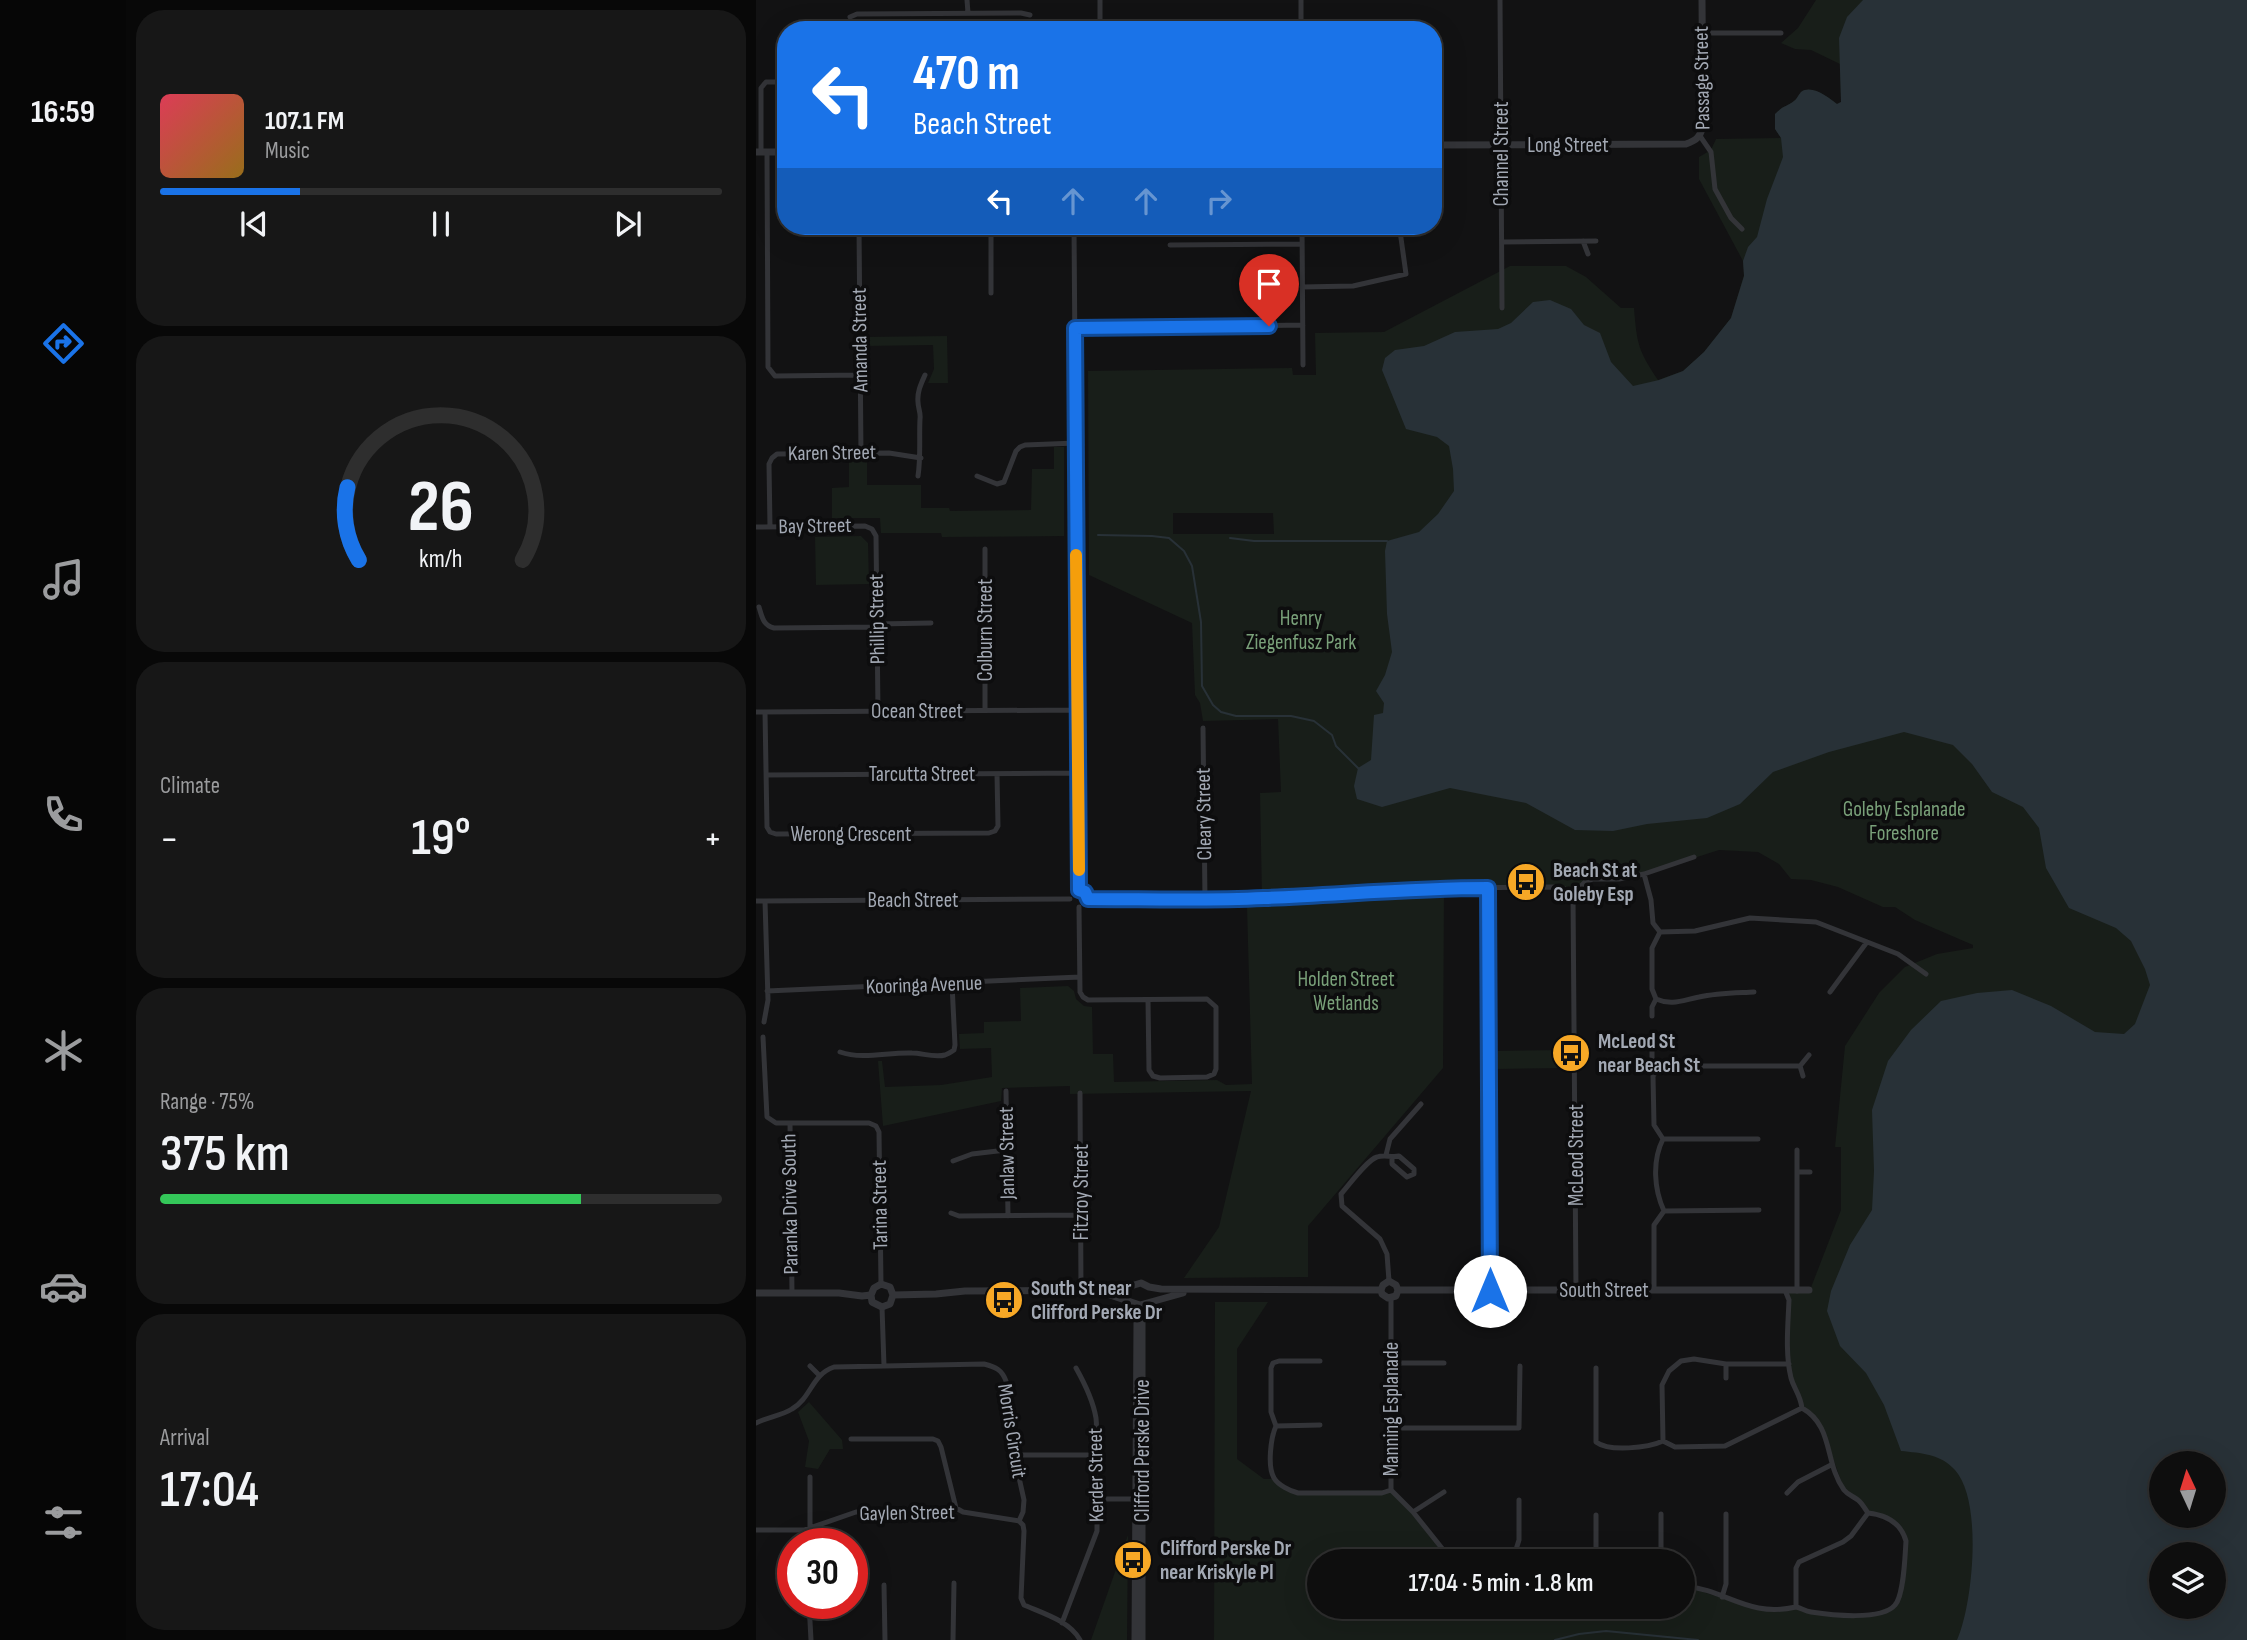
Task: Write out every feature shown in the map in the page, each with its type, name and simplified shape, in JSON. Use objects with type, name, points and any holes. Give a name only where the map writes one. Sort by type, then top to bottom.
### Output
[{"type":"street","points":[[967,0],[968,13]]},
{"type":"street","points":[[1100,0],[1100,21]]},
{"type":"street","points":[[1301,0],[1301,21]]},
{"type":"street","name":"Channel Street","points":[[1500,0],[1502,308]]},
{"type":"street","name":"Passage Street","points":[[1702,0],[1703,126],[1700,136],[1711,152],[1715,189],[1731,218],[1742,229]]},
{"type":"street","points":[[850,17],[857,14],[1030,15]]},
{"type":"street","points":[[1702,33],[1781,33]]},
{"type":"street","points":[[777,82],[766,82],[761,88],[768,367],[775,376],[860,375]]},
{"type":"street","name":"Long Street","points":[[1442,145],[1686,144],[1700,136]]},
{"type":"street","name":"Amanda Street","points":[[859,235],[861,454]]},
{"type":"street","points":[[991,235],[991,293]]},
{"type":"street","points":[[1074,235],[1079,890]]},
{"type":"street","points":[[1302,235],[1303,365]]},
{"type":"street","points":[[1302,287],[1363,285],[1406,274],[1401,235]]},
{"type":"street","points":[[1583,241],[1588,254]]},
{"type":"street","points":[[1502,242],[1596,241]]},
{"type":"street","points":[[1170,245],[1302,244]]},
{"type":"street","points":[[1075,328],[1303,325]]},
{"type":"street","points":[[918,476],[921,416],[918,403],[919,389],[925,375]]},
{"type":"street","points":[[976,476],[997,484],[1004,482],[1016,451],[1025,444],[1076,443]]},
{"type":"street","name":"Karen Street","points":[[770,527],[769,464],[772,457],[778,454],[895,453],[920,458]]},
{"type":"street","name":"Bay Street","points":[[756,527],[865,526],[872,529]]},
{"type":"street","name":"Phillip Street","points":[[872,529],[876,536],[878,711]]},
{"type":"street","name":"Colburn Street","points":[[985,550],[985,710]]},
{"type":"street","points":[[759,607],[763,621],[774,628],[931,623]]},
{"type":"street","name":"Ocean Street","points":[[756,712],[1077,710]]},
{"type":"street","name":"Werong Crescent","points":[[765,712],[767,827],[770,832],[776,834],[989,833],[995,831],[998,826],[997,774]]},
{"type":"street","name":"Cleary Street","points":[[1203,728],[1205,899]]},
{"type":"street","name":"Tarcutta Street","points":[[766,775],[1078,773]]},
{"type":"street","points":[[1088,899],[1262,898],[1443,888],[1553,887],[1573,894],[1585,882],[1593,879],[1619,879],[1644,874],[1695,857]]},
{"type":"street","points":[[1644,874],[1651,900],[1653,923],[1660,932]]},
{"type":"street","points":[[1488,888],[1490,1291]]},
{"type":"street","points":[[1079,890],[1085,892],[1088,899],[1085,905],[1079,907],[1073,905],[1070,899],[1073,893],[1079,890]]},
{"type":"street","name":"McLeod Street","points":[[1573,894],[1576,1290]]},
{"type":"street","name":"Beach Street","points":[[756,901],[1070,899]]},
{"type":"street","points":[[764,1022],[768,1000],[765,901]]},
{"type":"street","points":[[1079,907],[1080,992],[1083,998],[1207,999],[1216,1007],[1214,1074],[1208,1077],[1153,1076],[1149,1070],[1147,1000]]},
{"type":"street","points":[[1660,932],[1695,931],[1750,918],[1805,920],[1906,958],[1926,974]]},
{"type":"street","points":[[1660,932],[1653,948],[1652,989],[1656,999],[1665,1003],[1682,1002],[1699,997],[1754,992]]},
{"type":"street","points":[[1830,992],[1867,942]]},
{"type":"street","name":"Kooringa Avenue","points":[[767,991],[1080,977]]},
{"type":"street","points":[[840,1052],[851,1056],[911,1053],[938,1056],[950,1053],[955,1045],[952,984]]},
{"type":"street","points":[[1652,1016],[1656,999]]},
{"type":"street","name":"Paranka Drive South","points":[[763,1037],[760,1049],[766,1078],[767,1117],[769,1121],[776,1123],[790,1123],[792,1293]]},
{"type":"street","points":[[1652,1045],[1652,1065],[1658,1069]]},
{"type":"street","points":[[1800,1066],[1809,1055]]},
{"type":"street","points":[[1664,1139],[1654,1125],[1653,1076],[1658,1069],[1667,1066],[1800,1066]]},
{"type":"street","points":[[1800,1066],[1803,1076]]},
{"type":"street","name":"Janlaw Street","points":[[1006,1091],[1008,1216]]},
{"type":"street","name":"Fitzroy Street","points":[[1080,1093],[1081,1291]]},
{"type":"street","points":[[1389,1281],[1385,1246],[1342,1206],[1341,1194],[1374,1157],[1389,1156],[1399,1156],[1414,1169],[1414,1174],[1407,1177],[1392,1164],[1389,1156],[1390,1139],[1421,1104]]},
{"type":"street","name":"Tarina Street","points":[[790,1123],[869,1123],[876,1126],[879,1132],[881,1284]]},
{"type":"street","points":[[1664,1139],[1758,1139]]},
{"type":"street","points":[[1664,1139],[1656,1153],[1657,1195],[1664,1211]]},
{"type":"street","points":[[953,1161],[972,1154],[1006,1150]]},
{"type":"street","points":[[1797,1150],[1797,1290]]},
{"type":"street","points":[[1797,1172],[1810,1172]]},
{"type":"street","points":[[1664,1211],[1759,1210]]},
{"type":"street","points":[[1654,1290],[1654,1225],[1664,1211]]},
{"type":"street","points":[[951,1213],[959,1216],[1081,1215]]},
{"type":"street","points":[[1389,1281],[1396,1285],[1398,1290],[1396,1296],[1391,1298],[1384,1296],[1381,1290],[1383,1284],[1389,1281]]},
{"type":"street","points":[[893,1295],[965,1291],[1098,1291],[1118,1290],[1141,1283],[1149,1287],[1197,1290],[1381,1290]]},
{"type":"street","points":[[881,1284],[890,1287],[893,1295],[890,1304],[882,1307],[875,1304],[871,1295],[874,1288],[881,1284]]},
{"type":"street","points":[[1132,1286],[1129,1296],[1133,1303]]},
{"type":"street","points":[[1147,1303],[1152,1293],[1149,1287]]},
{"type":"street","points":[[1098,1291],[1140,1305],[1197,1290]]},
{"type":"street","name":"South Street","points":[[1398,1290],[1810,1290]]},
{"type":"street","points":[[1785,1290],[1788,1300],[1789,1364],[1802,1408]]},
{"type":"street","points":[[756,1293],[871,1295]]},
{"type":"street","name":"Manning Esplanade","points":[[1391,1298],[1391,1490],[1443,1549]]},
{"type":"street","name":"Clifford Perske Drive","points":[[1133,1303],[1137,1322],[1142,1640]]},
{"type":"street","name":"Clifford Perske Drive","points":[[1135,1640],[1142,1323],[1147,1303]]},
{"type":"street","points":[[882,1307],[884,1366]]},
{"type":"street","points":[[1663,1441],[1662,1385],[1666,1368],[1694,1359],[1726,1364],[1789,1364]]},
{"type":"street","points":[[1320,1361],[1279,1361],[1273,1363],[1271,1368],[1271,1412],[1276,1426],[1271,1438],[1271,1469],[1274,1479],[1290,1491],[1298,1493],[1382,1493],[1391,1490]]},
{"type":"street","points":[[1391,1363],[1444,1363]]},
{"type":"street","name":"Morris Circuit","points":[[819,1375],[834,1367],[984,1364],[1002,1372],[1006,1381],[1014,1455],[1024,1500],[1019,1521],[1024,1531],[1021,1598],[1024,1605],[1062,1623],[1080,1640]]},
{"type":"street","points":[[1726,1364],[1726,1378]]},
{"type":"street","points":[[756,1423],[792,1410],[802,1402],[819,1375],[810,1366]]},
{"type":"street","points":[[1391,1428],[1519,1428],[1520,1366]]},
{"type":"street","name":"Kerder Street","points":[[1062,1623],[1097,1531],[1097,1509],[1101,1499],[1096,1489],[1096,1420],[1091,1399],[1076,1368]]},
{"type":"street","points":[[1596,1368],[1596,1442],[1603,1447],[1651,1447],[1663,1441]]},
{"type":"street","points":[[1663,1441],[1675,1447],[1725,1446],[1802,1408]]},
{"type":"street","points":[[1802,1408],[1812,1414],[1823,1430],[1831,1465],[1844,1489],[1860,1501],[1868,1513]]},
{"type":"street","points":[[1276,1426],[1320,1425]]},
{"type":"street","points":[[851,1439],[938,1441],[956,1508]]},
{"type":"street","points":[[1014,1455],[1096,1455]]},
{"type":"street","points":[[1787,1493],[1798,1482],[1831,1465]]},
{"type":"street","points":[[810,1477],[810,1528]]},
{"type":"street","points":[[1413,1512],[1444,1492]]},
{"type":"street","points":[[1101,1499],[1139,1499]]},
{"type":"street","points":[[1517,1549],[1519,1500]]},
{"type":"street","name":"Gaylen Street","points":[[810,1528],[849,1513],[944,1512],[956,1508],[1019,1521]]},
{"type":"street","points":[[1796,1606],[1798,1562],[1843,1542],[1851,1536],[1868,1513]]},
{"type":"street","points":[[1695,1587],[1757,1609],[1783,1611],[1796,1606],[1807,1612],[1866,1616],[1891,1609],[1900,1596],[1906,1541],[1900,1527],[1881,1514],[1868,1513]]},
{"type":"street","points":[[1661,1514],[1661,1549]]},
{"type":"street","points":[[1722,1597],[1726,1584],[1726,1514]]},
{"type":"street","points":[[1596,1515],[1596,1549]]},
{"type":"street","name":"Gaylen Street","points":[[756,1530],[777,1530]]},
{"type":"street","points":[[953,1640],[954,1583]]},
{"type":"street","points":[[884,1585],[885,1640]]},
{"type":"street","points":[[810,1619],[811,1640]]},
{"type":"green space","points":[[1816,0],[2000,0],[2156,843],[2145,1117],[2158,1451],[2149,1451],[2149,1528],[2217,1528],[2221,1542],[2149,1542],[2149,1619],[2226,1619],[2226,1561],[2247,1640],[1214,1640],[1215,1302],[1268,1302],[1237,1349],[1237,1459],[1264,1479],[1274,1479],[1290,1491],[1391,1490],[1443,1549],[1307,1549],[1307,1619],[1695,1619],[1695,1589],[1757,1609],[1792,1607],[1807,1612],[1866,1616],[1897,1604],[1906,1542],[1904,1533],[1882,1514],[1868,1513],[1844,1489],[1823,1430],[1802,1408],[1792,1382],[1789,1364],[1788,1300],[1785,1290],[1810,1290],[1841,1210],[1841,1147],[1835,1147],[1845,1046],[1879,993],[1905,967],[1937,954],[1973,948],[1973,945],[1915,920],[1895,907],[1883,907],[1838,887],[1811,880],[1791,879],[1779,864],[1758,852],[1719,850],[1644,874],[1619,879],[1593,879],[1573,894],[1565,889],[1444,888],[1443,1068],[1308,1226],[1308,1277],[1184,1278],[1219,1227],[1251,1091],[1070,1094],[1070,1086],[1002,1088],[1001,1101],[883,1126],[878,1061],[882,1061],[885,1087],[941,1085],[992,1077],[991,1048],[960,1049],[959,1034],[984,1033],[984,1022],[1021,1021],[1020,988],[1068,986],[1084,1006],[1092,1007],[1093,1054],[1113,1054],[1114,1082],[1217,1080],[1226,1085],[1252,1084],[1247,907],[1262,898],[1260,793],[1281,792],[1278,719],[1203,721],[1200,703],[1195,695],[1192,623],[1089,575],[1088,371],[1292,368],[1293,375],[1316,375],[1315,333],[1384,332],[1510,266],[1566,266],[1586,277],[1621,308],[1634,308],[1640,346],[1658,380],[1683,371],[1704,352],[1731,318],[1744,275],[1743,261],[1699,179],[1699,157],[1711,150],[1716,139],[1781,138],[1775,129],[1775,114],[1805,90],[1820,93],[1837,104],[1841,102],[1840,64],[1811,50],[1795,49],[1781,43],[1798,28]],"holes":[[[1173,513],[1273,513],[1274,534],[1173,534]]]},
{"type":"green space","points":[[947,336],[948,383],[928,383],[934,369],[933,345],[865,346],[865,337]]},
{"type":"green space","points":[[1054,447],[1064,447],[1064,536],[942,537],[941,533],[881,533],[880,518],[832,518],[832,488],[849,487],[849,459],[867,459],[867,485],[921,485],[921,508],[949,508],[950,511],[1031,510],[1032,469],[1054,469]]},
{"type":"green space","points":[[861,536],[868,543],[869,584],[816,585],[815,537]]},
{"type":"green space","points":[[1566,1050],[1567,1068],[1495,1069],[1495,1051]]},
{"type":"green space","points":[[809,1402],[842,1440],[843,1449],[830,1449],[818,1469],[805,1467],[809,1441],[798,1412]]},
{"type":"green space","points":[[1128,1535],[1127,1640],[1091,1640]]},
{"type":"shaded area","points":[[1863,0],[2247,0],[2247,1640],[1957,1640],[1963,1624],[1971,1579],[1972,1528],[1964,1485],[1955,1470],[1943,1461],[1930,1455],[1901,1451],[1884,1405],[1866,1373],[1840,1346],[1827,1311],[1831,1291],[1850,1245],[1872,1210],[1872,1110],[1888,1061],[1911,1030],[1941,1001],[1977,993],[2012,990],[2051,1006],[2095,1032],[2124,1034],[2135,1024],[2150,985],[2131,941],[2116,928],[2069,908],[2046,868],[2039,828],[2023,807],[1992,792],[1972,764],[1953,745],[1904,732],[1829,752],[1773,772],[1740,804],[1707,818],[1647,824],[1613,831],[1575,830],[1526,803],[1450,788],[1382,807],[1357,799],[1354,786],[1358,768],[1371,760],[1374,715],[1383,713],[1384,703],[1376,691],[1385,675],[1392,652],[1387,614],[1387,541],[1419,532],[1438,514],[1454,491],[1449,446],[1437,437],[1406,429],[1382,370],[1385,358],[1395,350],[1424,346],[1455,332],[1498,329],[1511,323],[1533,302],[1550,300],[1571,309],[1584,325],[1600,333],[1611,362],[1633,386],[1683,371],[1704,352],[1731,318],[1744,276],[1743,261],[1748,247],[1757,237],[1767,199],[1783,157],[1781,138],[1775,129],[1775,114],[1805,90],[1820,93],[1837,104],[1841,102],[1839,38],[1847,17]]},
{"type":"waterway","points":[[1098,535],[1169,538],[1184,551],[1192,566],[1201,622],[1202,686],[1213,705],[1221,712],[1236,716],[1291,716],[1314,721],[1332,735],[1336,746],[1358,768]]},
{"type":"waterway","points":[[1230,538],[1254,541],[1387,541]]},
{"type":"waterway","points":[[1555,1640],[1606,1631],[1698,1640]]},
{"type":"slow traffic","points":[[1076,555],[1079,870]]},
{"type":"place","name":"Beach St at Goleby Esp","points":[[1526,882]]},
{"type":"place","name":"McLeod St near Beach St","points":[[1571,1053]]},
{"type":"place","name":"South St near Clifford Perske Dr","points":[[1004,1300]]},
{"type":"place","name":"Clifford Perske Dr near Kriskyle Pl","points":[[1133,1560]]},
{"type":"route","points":[[1269,326],[1075,328],[1079,890],[1085,892],[1088,899],[1205,899],[1488,888],[1490,1291]]},
{"type":"park label","name":"Henry Ziegenfusz Park","points":[[1301,630]]},
{"type":"park label","name":"Goleby Esplanade Foreshore","points":[[1904,821]]},
{"type":"park label","name":"Holden Street Wetlands","points":[[1346,991]]}]
